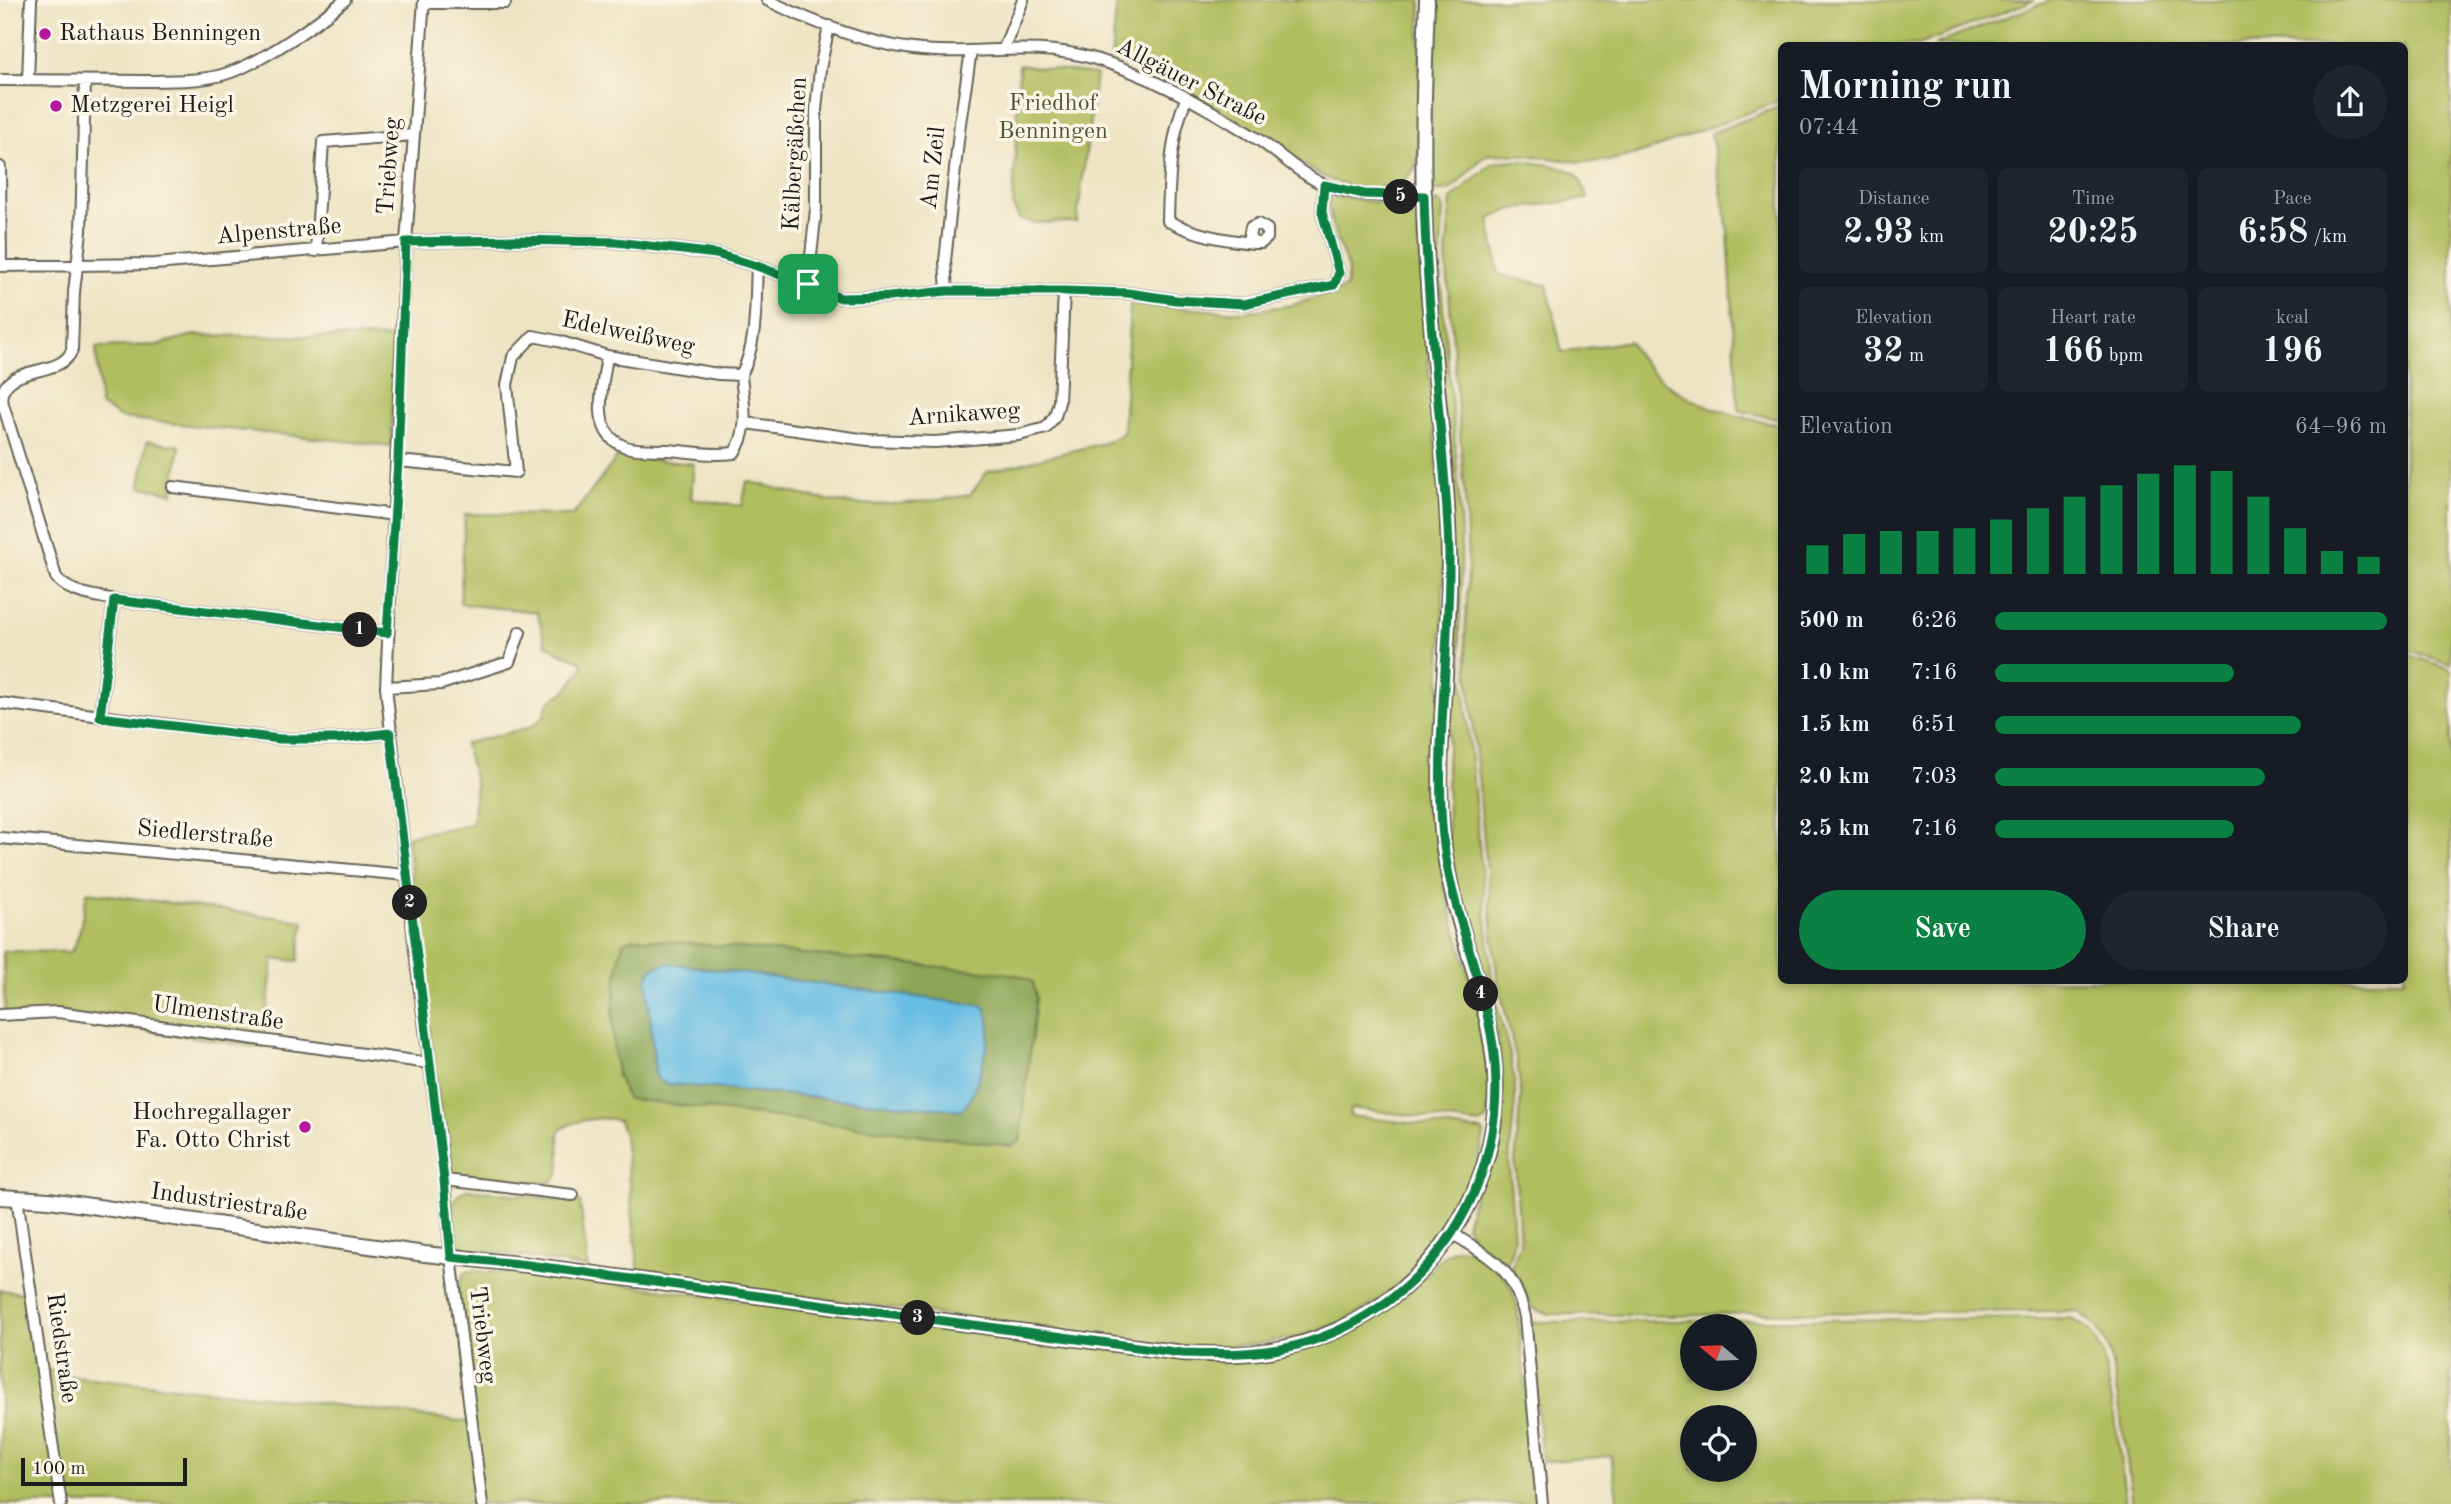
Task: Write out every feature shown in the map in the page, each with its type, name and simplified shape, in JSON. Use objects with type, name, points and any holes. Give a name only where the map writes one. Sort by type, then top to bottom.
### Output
[{"type":"street","points":[[28,80],[31,0]]},
{"type":"street","points":[[0,80],[85,81],[214,77],[232,72],[317,23],[345,0]]},
{"type":"street","points":[[424,2],[505,0]]},
{"type":"street","name":"Allgäuer Straße","points":[[767,0],[829,26],[913,49],[1049,49],[1093,58],[1139,75],[1186,99],[1248,134],[1324,185],[1364,194],[1424,196]]},
{"type":"street","points":[[1004,48],[1023,0]]},
{"type":"street","name":"Industriestraße","points":[[0,1197],[74,1203],[451,1257],[1182,1353],[1266,1352],[1295,1345],[1358,1322],[1387,1303],[1418,1276],[1452,1233],[1476,1186],[1489,1150],[1496,1104],[1496,1073],[1487,1013],[1450,885],[1442,826],[1441,761],[1449,559],[1425,249],[1427,0]]},
{"type":"street","name":"Triebweg","points":[[424,2],[406,242],[386,687],[482,1504]]},
{"type":"street","name":"Kälbergäßchen","points":[[808,284],[816,209],[816,110],[820,69],[829,26]]},
{"type":"street","name":"Am Zeil","points":[[947,291],[945,261],[971,51]]},
{"type":"street","points":[[85,81],[81,232],[73,340],[69,359],[15,378],[2,390],[1,398],[55,577],[68,588],[114,600],[387,633]]},
{"type":"street","points":[[1186,99],[1179,116],[1169,177],[1168,221],[1190,232],[1222,240],[1254,243]]},
{"type":"street","points":[[316,251],[323,142],[413,135]]},
{"type":"street","points":[[0,167],[1,266]]},
{"type":"street","points":[[808,284],[841,298],[889,297],[947,291],[1064,291],[1128,293],[1176,300],[1243,304],[1334,285],[1339,273],[1322,212],[1324,185]]},
{"type":"street","name":"Alpenstraße","points":[[1,266],[155,264],[406,242],[616,242],[716,254],[808,284]]},
{"type":"street","points":[[607,356],[599,407],[610,437],[626,447],[718,455],[734,453],[742,442],[746,424],[741,375],[750,359],[757,266]]},
{"type":"street","name":"Arnikaweg","points":[[746,424],[868,440],[936,442],[1019,435],[1046,428],[1055,416],[1059,402],[1064,291]]},
{"type":"street","name":"Edelweißweg","points":[[398,461],[516,472],[507,386],[513,356],[533,336],[607,356],[718,374],[741,375]]},
{"type":"street","points":[[173,488],[395,514]]},
{"type":"street","points":[[100,717],[114,600]]},
{"type":"street","points":[[386,687],[441,684],[509,662],[520,632]]},
{"type":"street","points":[[0,703],[280,739],[338,739],[390,733]]},
{"type":"street","name":"Siedlerstraße","points":[[0,838],[407,875]]},
{"type":"street","name":"Ulmenstraße","points":[[0,1015],[58,1012],[429,1063]]},
{"type":"street","points":[[444,1180],[573,1195]]},
{"type":"street","name":"Riedstraße","points":[[18,1197],[61,1504]]},
{"type":"street","points":[[1452,1233],[1504,1268],[1522,1303],[1542,1504]]},
{"type":"green space","points":[[1117,0],[1421,0],[1418,161],[1414,170],[1400,182],[1370,188],[1331,180],[1194,97],[1111,59]]},
{"type":"green space","points":[[1433,0],[2035,0],[1926,42],[1778,42],[1778,101],[1645,152],[1608,161],[1580,162],[1525,155],[1489,154],[1447,191],[1432,191],[1429,185]]},
{"type":"green space","points":[[2051,0],[2451,0],[2451,664],[2408,650],[2408,42],[1942,42]]},
{"type":"green space","name":"Friedhof Benningen","points":[[1019,65],[1096,75],[1077,222],[1034,223],[1019,219],[1013,206]]},
{"type":"green space","points":[[1778,107],[1778,419],[1738,410],[1728,230],[1711,133]]},
{"type":"green space","points":[[1500,161],[1539,163],[1576,174],[1582,182],[1587,199],[1512,209],[1489,219],[1499,275],[1547,285],[1562,352],[1629,341],[1657,376],[1694,400],[1737,416],[1778,424],[1778,984],[2408,984],[2408,655],[2451,669],[2451,1504],[2133,1504],[2109,1349],[2096,1326],[2077,1311],[1748,1313],[1680,1316],[1552,1314],[1530,1305],[1511,1267],[1520,1244],[1515,1162],[1521,1094],[1517,1062],[1497,978],[1465,640],[1468,569],[1466,512],[1446,255],[1451,199],[1490,165]]},
{"type":"green space","points":[[1344,197],[1384,204],[1403,210],[1417,222],[1443,535],[1435,825],[1443,881],[1485,1037],[1490,1086],[1487,1119],[1480,1124],[1351,1108],[1349,1116],[1482,1131],[1484,1134],[1474,1173],[1457,1210],[1443,1233],[1415,1268],[1384,1296],[1352,1317],[1317,1331],[1280,1341],[1240,1345],[1155,1344],[639,1274],[624,1135],[619,1121],[588,1120],[571,1124],[559,1132],[560,1169],[556,1178],[549,1183],[455,1176],[448,1172],[407,836],[472,824],[476,785],[466,743],[531,727],[544,716],[549,702],[567,689],[583,668],[581,661],[546,644],[537,612],[460,604],[465,514],[573,515],[618,456],[694,464],[691,499],[742,506],[747,481],[815,498],[857,504],[914,503],[970,495],[987,472],[1107,442],[1123,433],[1130,305],[1243,312],[1293,305],[1346,288],[1348,269],[1332,225],[1328,201],[1331,198]],"holes":[[[634,938],[1021,976],[1036,997],[1020,1141],[617,1078],[613,1007]]]},
{"type":"green space","points":[[1437,201],[1443,206],[1441,280],[1459,500],[1459,632],[1493,991],[1510,1054],[1515,1087],[1509,1162],[1514,1239],[1510,1256],[1505,1263],[1471,1238],[1466,1225],[1501,1099],[1498,1040],[1458,893],[1448,837],[1447,769],[1454,612],[1432,264],[1431,207]]},
{"type":"green space","points":[[193,335],[395,338],[391,446],[121,418],[100,405],[96,347],[157,345]]},
{"type":"green space","points":[[147,441],[180,446],[173,493],[140,487]]},
{"type":"green space","points":[[87,892],[304,921],[298,961],[273,959],[263,1048],[54,1016],[5,1017],[3,951],[71,952],[79,934]]},
{"type":"green space","points":[[633,938],[1005,973],[1033,982],[1036,997],[1020,1141],[1012,1146],[628,1099],[616,1066],[613,1045],[614,1000],[623,942]],"holes":[[[647,979],[987,1042],[970,1099],[655,1074]]]},
{"type":"green space","points":[[467,1189],[580,1202],[588,1268],[467,1249],[457,1244],[453,1233],[452,1203]]},
{"type":"green space","points":[[1457,1248],[1471,1251],[1499,1270],[1508,1282],[1517,1303],[1537,1504],[0,1504],[0,1290],[29,1294],[39,1367],[63,1375],[280,1398],[469,1422],[458,1285],[464,1273],[469,1271],[546,1275],[605,1282],[1087,1347],[1304,1349],[1349,1334],[1369,1322],[1412,1290],[1444,1255]]},
{"type":"green space","points":[[2070,1318],[2090,1330],[2103,1354],[2115,1417],[2126,1504],[1618,1504],[1611,1456],[1542,1462],[1530,1324],[1680,1321],[1680,1391],[1757,1391],[1757,1320]]},
{"type":"water","points":[[668,963],[984,1006],[988,1015],[989,1039],[970,1099],[965,1107],[959,1110],[667,1084],[658,1080],[655,1074],[647,979],[652,969]]},
{"type":"place","name":"Rathaus Benningen","points":[[45,34]]},
{"type":"place","name":"Metzgerei Heigl","points":[[56,106]]},
{"type":"place","name":"Hochregallager Fa. Otto Christ","points":[[305,1127]]},
{"type":"route","points":[[1324,185],[1364,194],[1424,196],[1425,249],[1449,559],[1441,761],[1442,826],[1450,885],[1487,1013],[1496,1073],[1496,1104],[1489,1150],[1480,1177],[1452,1233],[1418,1276],[1387,1303],[1358,1322],[1323,1337],[1266,1352],[1182,1353],[451,1257],[390,733],[338,739],[280,739],[100,717],[114,600],[387,633],[398,461],[406,242],[616,242],[716,254],[808,284],[841,298],[889,297],[947,291],[1064,291],[1128,293],[1176,300],[1243,304],[1334,285],[1339,273],[1322,212],[1324,185]]}]
